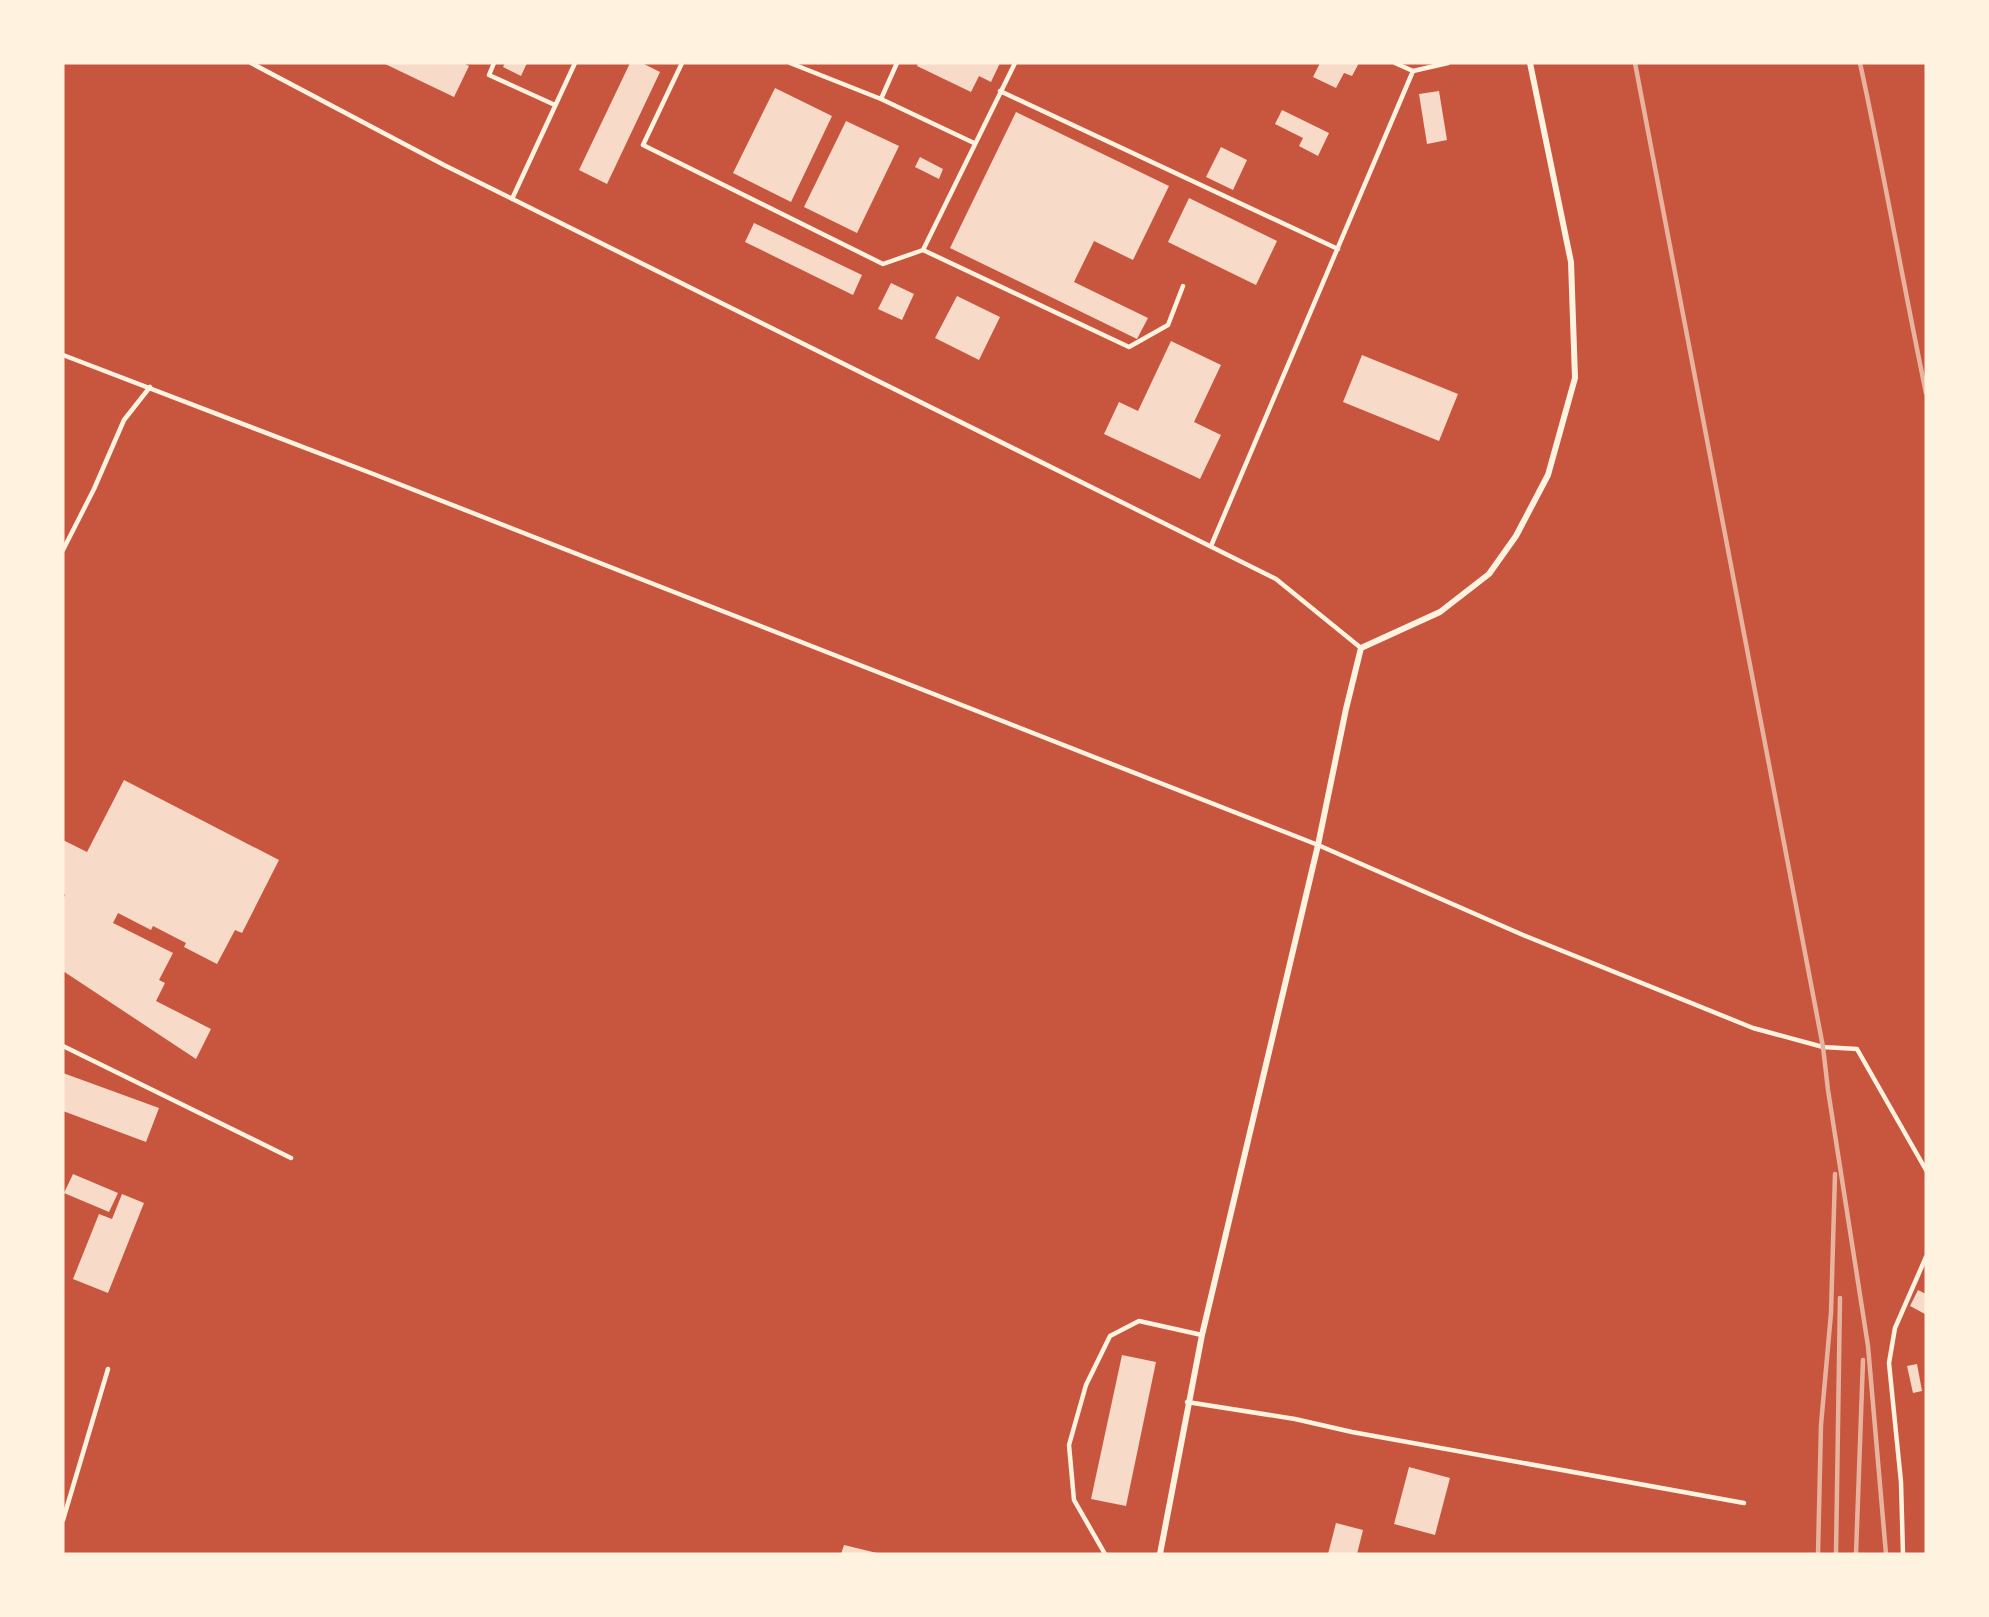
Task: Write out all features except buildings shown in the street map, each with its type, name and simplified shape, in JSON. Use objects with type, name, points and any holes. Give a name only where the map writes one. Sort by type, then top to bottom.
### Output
[{"type":"street","points":[[1160,1554],[1187,1402],[1318,845],[1361,648],[1440,612],[1489,574],[1516,536],[1548,475],[1575,378],[1571,262],[1530,63]]},
{"type":"lane","points":[[251,63],[444,165],[1276,579],[1361,648]]},
{"type":"lane","points":[[494,63],[489,75],[555,105]]},
{"type":"lane","points":[[512,199],[575,63]]},
{"type":"lane","points":[[682,63],[643,145],[883,264],[923,250],[1129,348],[1168,325],[1183,286]]},
{"type":"lane","points":[[790,63],[881,99],[974,143]]},
{"type":"lane","points":[[881,99],[897,63]]},
{"type":"lane","points":[[923,250],[1015,63]]},
{"type":"lane","points":[[1395,63],[1413,71],[1448,63]]},
{"type":"lane","points":[[1211,546],[1413,71]]},
{"type":"lane","points":[[1000,91],[1338,249]]},
{"type":"lane","points":[[63,355],[150,387],[1318,845],[1523,935],[1753,1028],[1823,1047],[1857,1049],[1926,1170]]},
{"type":"lane","points":[[63,550],[94,489],[124,420],[150,387]]},
{"type":"lane","points":[[63,1046],[291,1158]]},
{"type":"lane","points":[[1903,1554],[1901,1482],[1889,1363],[1895,1328],[1926,1257]]},
{"type":"lane","points":[[1105,1554],[1074,1500],[1069,1445],[1086,1385],[1110,1336],[1139,1321],[1202,1335]]},
{"type":"lane","points":[[63,1520],[108,1369]]},
{"type":"lane","points":[[1187,1402],[1294,1419],[1352,1432],[1744,1503]]},
{"type":"railway","points":[[1635,63],[1823,1047],[1868,1346],[1886,1554]]},
{"type":"railway","points":[[1860,63],[1926,393]]},
{"type":"railway","points":[[1818,1554],[1821,1425],[1831,1313],[1835,1174]]},
{"type":"railway","points":[[1836,1554],[1840,1298]]},
{"type":"railway","points":[[1856,1554],[1863,1360]]}]
